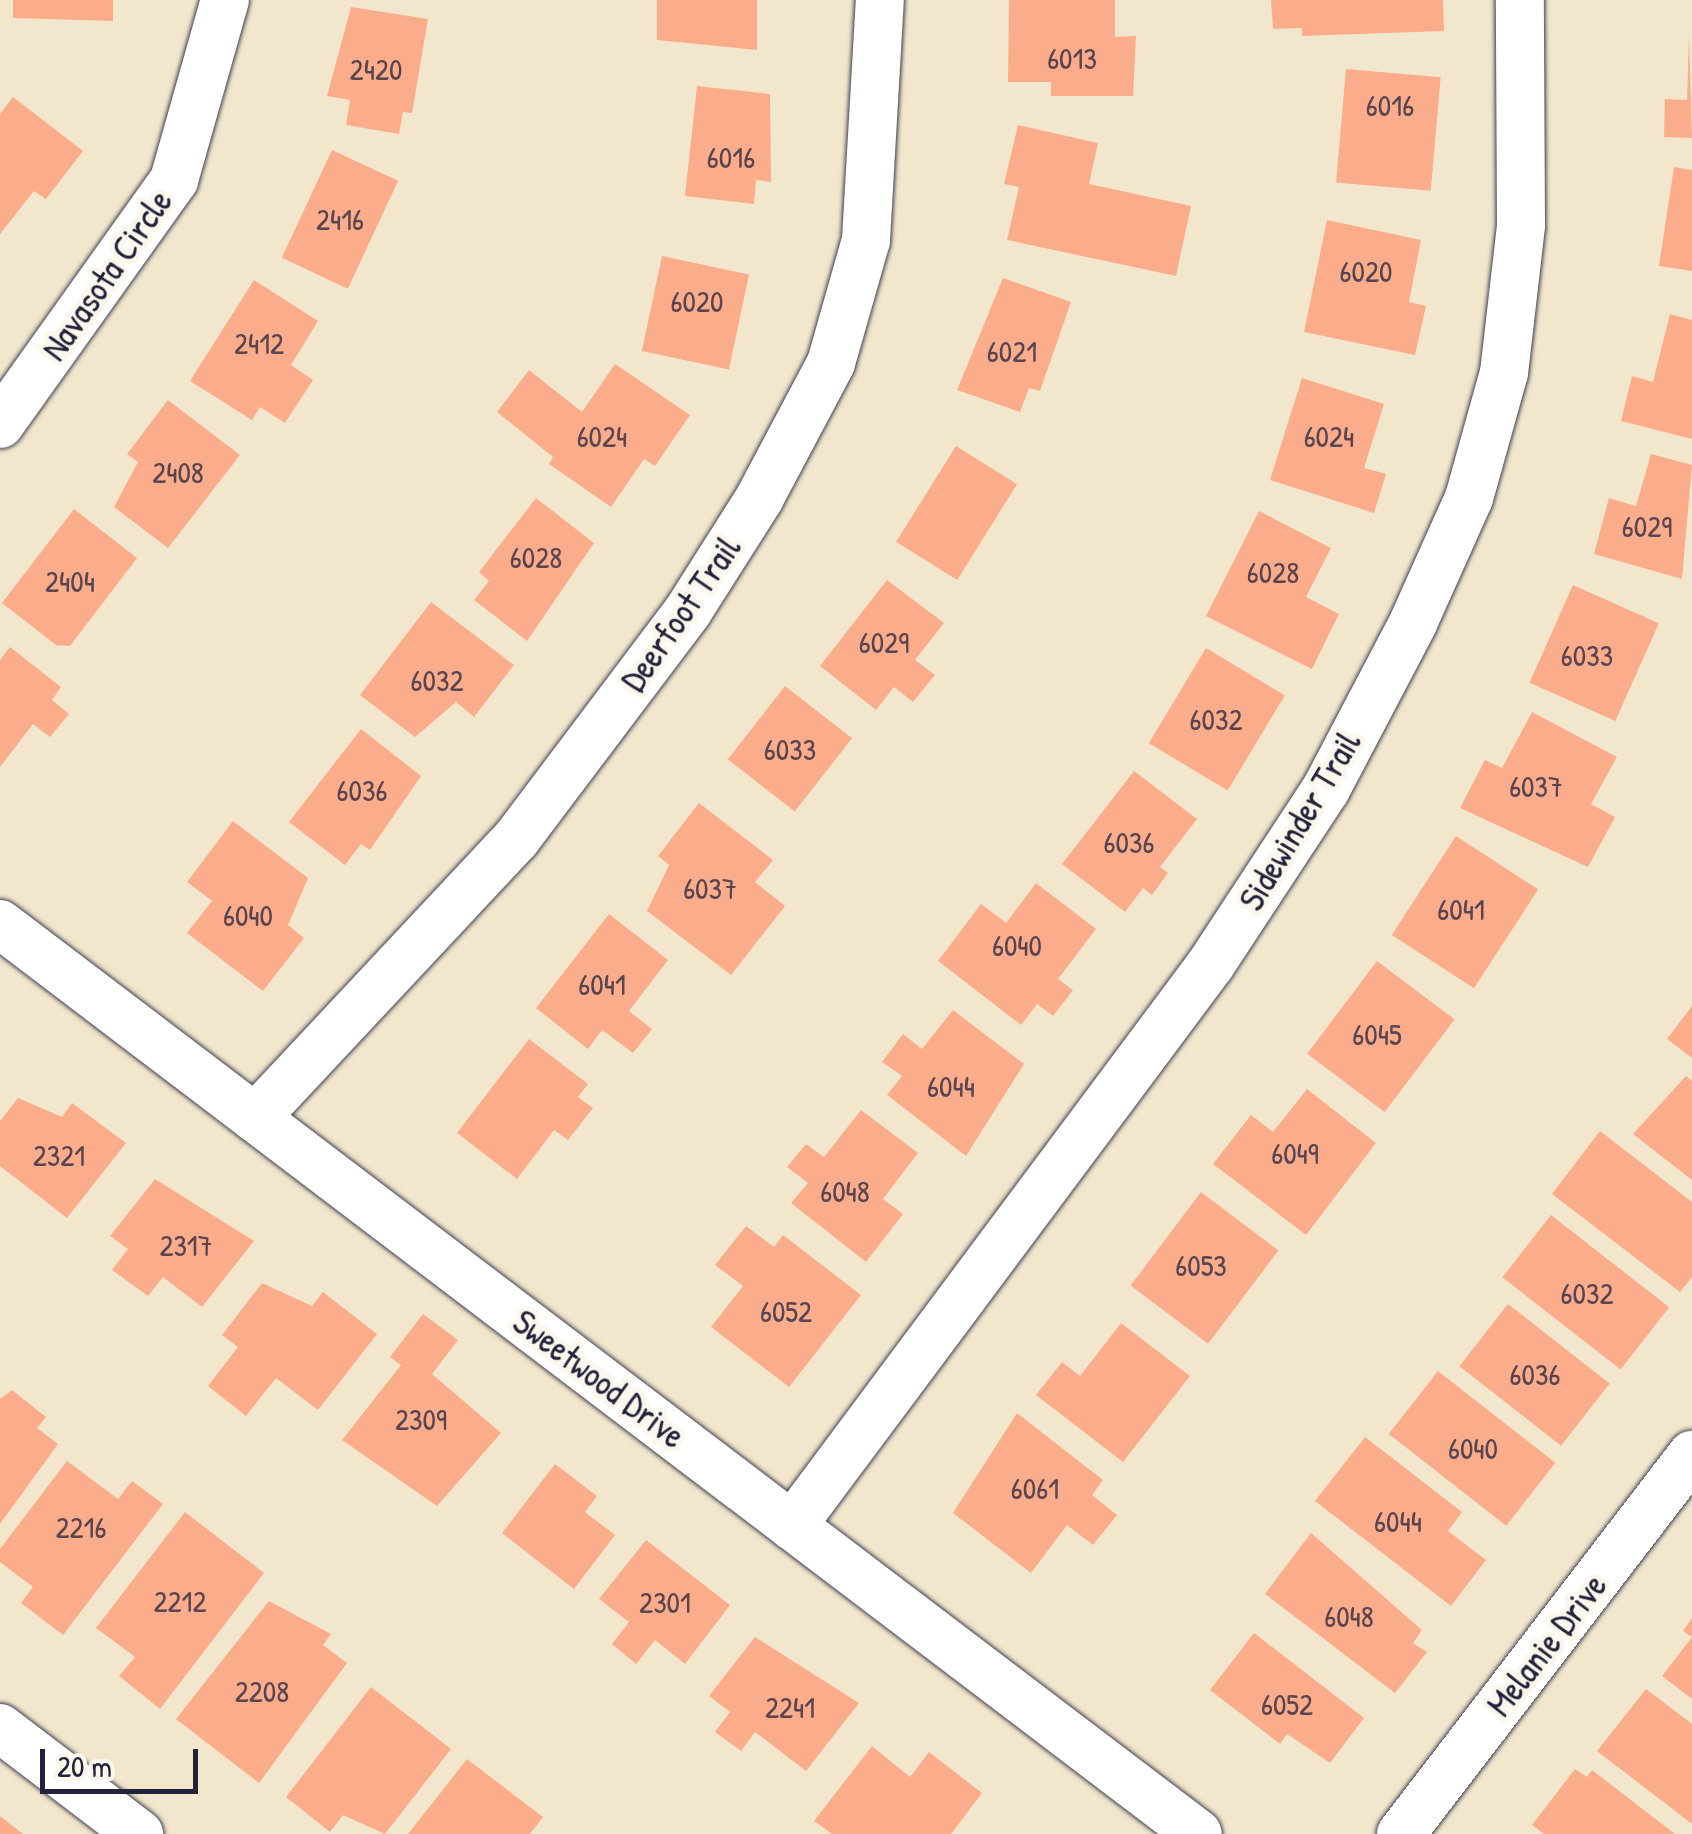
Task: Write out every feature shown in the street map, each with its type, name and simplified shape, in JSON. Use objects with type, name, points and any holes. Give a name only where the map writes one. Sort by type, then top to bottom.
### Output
[{"type":"street","name":"Navasota Circle","points":[[0,424],[174,180],[225,0]]},
{"type":"street","name":"Deerfoot Trail","points":[[255,1118],[517,838],[688,611],[759,499],[831,362],[866,240],[880,0]]},
{"type":"street","name":"Sidewinder Trail","points":[[792,1526],[1211,964],[1326,789],[1413,623],[1468,498],[1504,372],[1521,225],[1520,0]]},
{"type":"street","name":"Sweetwood Drive","points":[[0,924],[1198,1834]]},
{"type":"street","name":"Melanie Drive","points":[[1401,1834],[1692,1455]]},
{"type":"street","points":[[0,1728],[140,1834]]},
{"type":"building","points":[[13,0],[113,0],[113,21],[13,18]]},
{"type":"building","points":[[657,0],[757,0],[757,50],[657,40]]},
{"type":"building","points":[[1009,0],[1115,0],[1115,37],[1136,36],[1133,96],[1051,96],[1051,82],[1008,82]]},
{"type":"building","points":[[1271,0],[1443,0],[1444,31],[1302,36],[1302,28],[1273,29]]},
{"type":"building","points":[[351,7],[428,19],[412,113],[403,112],[399,134],[346,125],[350,100],[327,96]]},
{"type":"building","points":[[1689,34],[1692,138],[1664,137],[1665,99],[1687,100]]},
{"type":"building","points":[[1346,69],[1441,77],[1431,191],[1336,183]]},
{"type":"building","points":[[697,86],[770,94],[771,182],[756,180],[754,204],[685,196]]},
{"type":"building","points":[[13,97],[83,151],[46,199],[34,191],[0,234],[0,114]]},
{"type":"building","points":[[1018,125],[1098,143],[1089,184],[1191,206],[1176,276],[1007,240],[1019,187],[1004,184]]},
{"type":"building","points":[[332,150],[398,181],[348,289],[282,258]]},
{"type":"building","points":[[1674,167],[1692,170],[1692,271],[1659,266]]},
{"type":"building","points":[[1327,220],[1421,240],[1409,302],[1426,306],[1415,355],[1304,332]]},
{"type":"building","points":[[662,256],[749,275],[729,369],[642,351]]},
{"type":"building","points":[[1003,278],[1071,302],[1040,391],[1029,388],[1020,412],[957,390]]},
{"type":"building","points":[[254,280],[318,321],[291,365],[313,380],[285,423],[260,407],[252,420],[190,381]]},
{"type":"building","points":[[1670,314],[1692,320],[1692,439],[1621,421],[1632,376],[1653,382]]},
{"type":"building","points":[[615,364],[690,415],[655,466],[644,459],[611,507],[549,464],[553,457],[497,412],[529,370],[582,412]]},
{"type":"building","points":[[1302,378],[1384,404],[1364,468],[1386,474],[1374,513],[1270,480]]},
{"type":"building","points":[[168,400],[240,455],[168,548],[114,507],[138,462],[127,454]]},
{"type":"building","points":[[956,446],[1017,484],[957,580],[896,542]]},
{"type":"building","points":[[1651,454],[1692,465],[1682,579],[1594,554],[1609,498],[1636,506]]},
{"type":"building","points":[[536,498],[594,543],[527,641],[474,600],[489,581],[479,572]]},
{"type":"building","points":[[74,509],[137,558],[70,646],[56,645],[2,603]]},
{"type":"building","points":[[1259,511],[1331,548],[1306,597],[1339,614],[1312,669],[1206,616]]},
{"type":"building","points":[[887,580],[944,623],[915,660],[935,675],[913,702],[894,687],[876,710],[820,666]]},
{"type":"building","points":[[1573,585],[1659,623],[1615,721],[1529,683]]},
{"type":"building","points":[[431,602],[514,665],[474,717],[456,702],[415,737],[360,695]]},
{"type":"building","points":[[10,647],[61,687],[52,700],[69,714],[50,737],[33,724],[0,767],[0,660]]},
{"type":"building","points":[[1206,648],[1285,695],[1228,791],[1149,743]]},
{"type":"building","points":[[785,686],[852,738],[795,812],[728,759]]},
{"type":"building","points":[[1532,712],[1617,757],[1591,804],[1615,817],[1588,867],[1460,808],[1485,760],[1502,768]]},
{"type":"building","points":[[361,729],[421,776],[370,850],[361,844],[345,865],[289,822]]},
{"type":"building","points":[[1134,771],[1197,819],[1160,867],[1168,873],[1152,895],[1143,888],[1125,912],[1062,864]]},
{"type":"building","points":[[699,803],[773,860],[755,882],[785,906],[731,975],[647,911],[669,865],[658,856]]},
{"type":"building","points":[[233,821],[308,878],[288,925],[304,938],[263,991],[187,933],[212,901],[187,882]]},
{"type":"building","points":[[1456,836],[1538,889],[1474,988],[1392,935]]},
{"type":"building","points":[[1036,883],[1096,929],[1058,979],[1073,990],[1053,1016],[1037,1004],[1021,1025],[938,961],[981,904],[1006,923]]},
{"type":"building","points":[[609,914],[668,960],[629,1011],[652,1029],[633,1053],[602,1030],[588,1049],[536,1008]]},
{"type":"building","points":[[1377,961],[1454,1019],[1385,1112],[1307,1054]]},
{"type":"building","points":[[1692,1006],[1692,1058],[1667,1039]]},
{"type":"building","points":[[953,1010],[1024,1064],[966,1156],[887,1095],[902,1076],[882,1062],[903,1034],[922,1049]]},
{"type":"building","points":[[529,1039],[588,1084],[578,1097],[593,1108],[568,1140],[554,1130],[517,1179],[457,1133]]},
{"type":"building","points":[[1686,1076],[1692,1081],[1692,1180],[1633,1134]]},
{"type":"building","points":[[1307,1089],[1376,1143],[1306,1235],[1213,1164],[1251,1115],[1273,1132]]},
{"type":"building","points":[[18,1098],[62,1117],[72,1103],[126,1143],[67,1218],[0,1166],[0,1121]]},
{"type":"building","points":[[861,1110],[918,1153],[883,1199],[903,1214],[866,1262],[791,1203],[808,1183],[787,1167],[806,1144],[824,1157]]},
{"type":"building","points":[[1600,1131],[1692,1202],[1692,1277],[1680,1292],[1552,1194]]},
{"type":"building","points":[[155,1179],[254,1241],[202,1307],[163,1277],[148,1296],[112,1270],[128,1249],[110,1236]]},
{"type":"building","points":[[1201,1192],[1278,1250],[1208,1344],[1131,1285]]},
{"type":"building","points":[[1551,1215],[1669,1307],[1621,1370],[1502,1277]]},
{"type":"building","points":[[746,1226],[774,1247],[783,1235],[861,1295],[789,1387],[711,1327],[743,1286],[715,1265]]},
{"type":"building","points":[[262,1283],[312,1306],[323,1292],[377,1334],[318,1410],[276,1378],[246,1416],[208,1386],[238,1347],[222,1335]]},
{"type":"building","points":[[1508,1304],[1610,1383],[1561,1446],[1459,1366]]},
{"type":"building","points":[[423,1314],[458,1340],[432,1374],[501,1433],[437,1506],[342,1440],[401,1365],[390,1357]]},
{"type":"building","points":[[1121,1323],[1190,1376],[1123,1462],[1036,1395],[1062,1362],[1080,1376]]},
{"type":"building","points":[[1438,1371],[1555,1463],[1506,1526],[1389,1434]]},
{"type":"building","points":[[12,1390],[46,1417],[37,1428],[58,1444],[0,1524],[0,1399]]},
{"type":"building","points":[[1017,1413],[1103,1480],[1092,1495],[1117,1515],[1093,1545],[1067,1525],[1031,1573],[953,1513]]},
{"type":"building","points":[[1365,1437],[1462,1512],[1448,1531],[1486,1560],[1451,1606],[1315,1501]]},
{"type":"building","points":[[67,1461],[118,1499],[132,1481],[163,1504],[63,1635],[21,1603],[33,1587],[0,1562],[0,1549]]},
{"type":"building","points":[[555,1464],[597,1496],[585,1512],[615,1535],[574,1589],[502,1533]]},
{"type":"building","points":[[185,1512],[264,1573],[160,1709],[119,1676],[135,1657],[96,1628]]},
{"type":"building","points":[[1311,1533],[1422,1630],[1413,1643],[1427,1652],[1395,1693],[1265,1594]]},
{"type":"building","points":[[646,1540],[730,1605],[685,1664],[655,1640],[636,1664],[612,1644],[629,1622],[599,1599]]},
{"type":"building","points":[[269,1601],[331,1634],[323,1645],[347,1663],[259,1783],[176,1719]]},
{"type":"building","points":[[1692,1618],[1692,1637],[1683,1631]]},
{"type":"building","points":[[1254,1633],[1364,1718],[1330,1763],[1287,1734],[1280,1744],[1210,1690]]},
{"type":"building","points":[[755,1637],[859,1703],[806,1771],[755,1732],[741,1751],[715,1732],[730,1712],[709,1696]]},
{"type":"building","points":[[1692,1637],[1692,1699],[1662,1676]]},
{"type":"building","points":[[371,1687],[451,1749],[385,1834],[343,1815],[330,1832],[286,1797]]},
{"type":"building","points":[[1646,1689],[1692,1724],[1692,1824],[1597,1751]]},
{"type":"building","points":[[872,1746],[910,1777],[929,1752],[982,1793],[951,1834],[832,1834],[814,1821]]},
{"type":"building","points":[[467,1759],[543,1817],[530,1834],[408,1834]]},
{"type":"building","points":[[1575,1769],[1587,1777],[1592,1770],[1675,1834],[1544,1834],[1532,1825]]},
{"type":"building","points":[[0,1816],[23,1834],[0,1834]]}]
